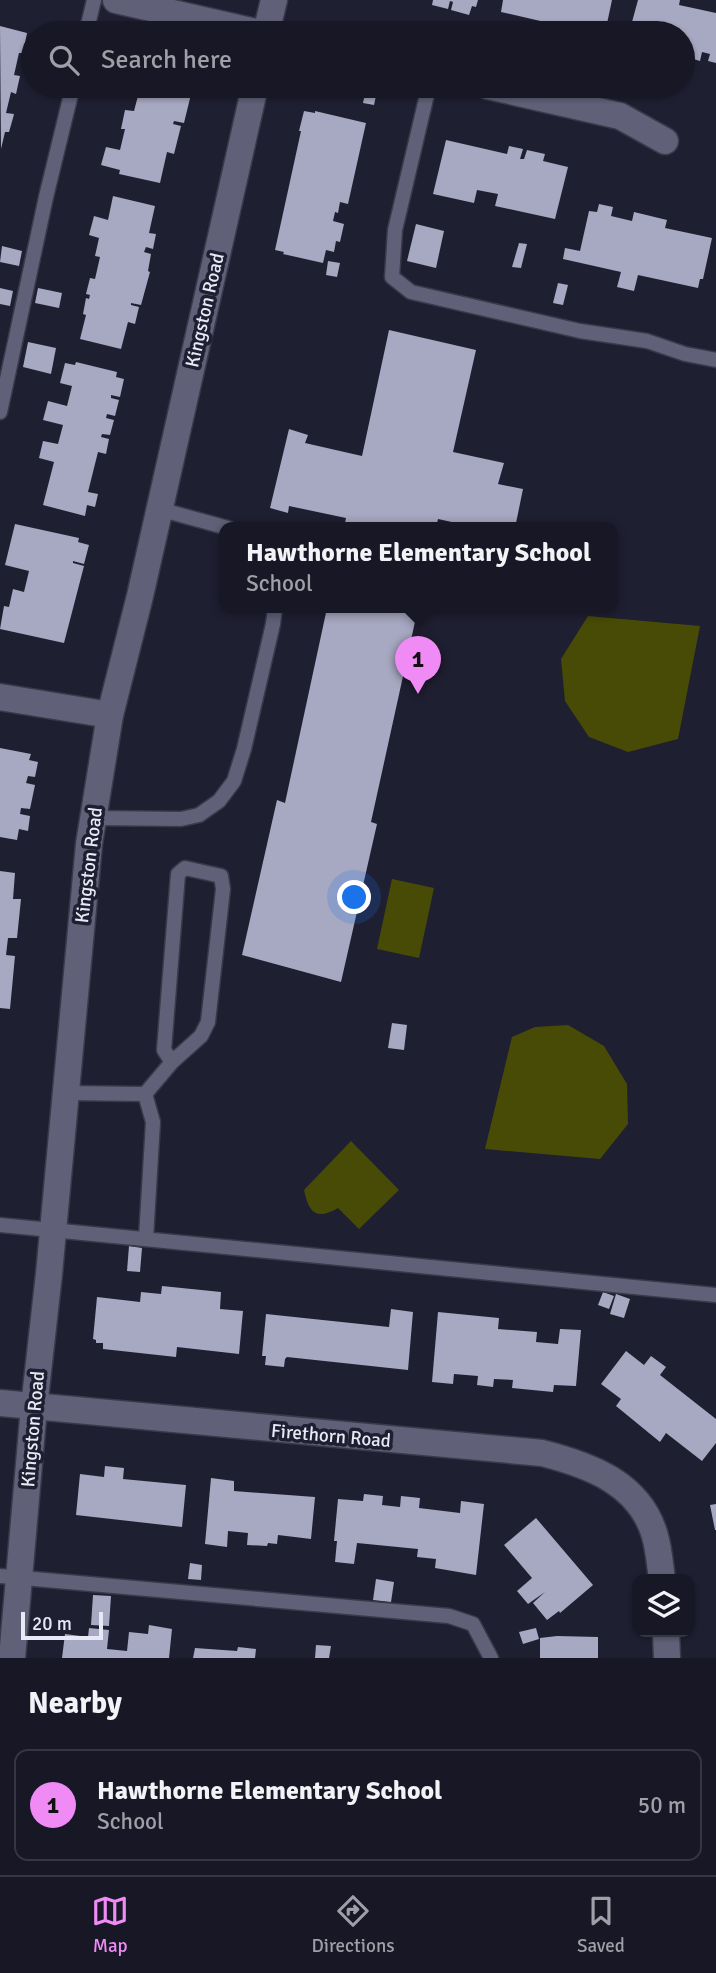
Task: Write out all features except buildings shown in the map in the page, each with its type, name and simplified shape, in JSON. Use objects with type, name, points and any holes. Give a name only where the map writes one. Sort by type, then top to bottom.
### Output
[{"type":"street","points":[[116,0],[208,21]]},
{"type":"street","points":[[270,21],[274,0]]},
{"type":"street","name":"Kingston Road","points":[[12,1658],[10,1577],[34,1407],[82,909],[94,818],[110,715],[252,98]]},
{"type":"street","points":[[541,98],[620,116],[665,141]]},
{"type":"street","points":[[0,697],[110,715]]},
{"type":"street","name":"Firethorn Road","points":[[0,1403],[542,1453],[579,1463],[626,1490],[644,1511],[655,1535],[661,1574]]},
{"type":"street","points":[[666,1637],[667,1658]]},
{"type":"lane","points":[[89,21],[94,0]]},
{"type":"lane","points":[[0,412],[70,98]]},
{"type":"lane","points":[[426,98],[395,230],[393,276],[411,292],[580,331],[648,341],[685,354],[716,360]]},
{"type":"lane","points":[[159,509],[219,526]]},
{"type":"lane","points":[[94,818],[181,819],[199,816],[219,802],[234,780],[244,749],[274,613]]},
{"type":"lane","points":[[146,1238],[153,1122],[145,1094],[168,1056],[201,1036],[208,1022],[223,889],[221,876],[185,868],[178,874],[168,1056]]},
{"type":"lane","points":[[65,1093],[145,1094]]},
{"type":"lane","points":[[0,1225],[716,1295]]},
{"type":"lane","points":[[10,1577],[449,1616],[473,1624],[491,1658]]},
{"type":"shaded area","points":[[588,616],[700,626],[678,739],[628,752],[589,737],[565,701],[561,659]]},
{"type":"shaded area","points":[[392,879],[434,888],[419,958],[377,949]]},
{"type":"shaded area","points":[[568,1025],[604,1046],[627,1084],[628,1124],[600,1159],[485,1149],[512,1037],[535,1027]]},
{"type":"shaded area","points":[[351,1141],[399,1190],[359,1229],[338,1208],[325,1214],[315,1212],[308,1205],[304,1190]]},
{"type":"place","name":"Hawthorne Elementary School","points":[[418,694]]}]
